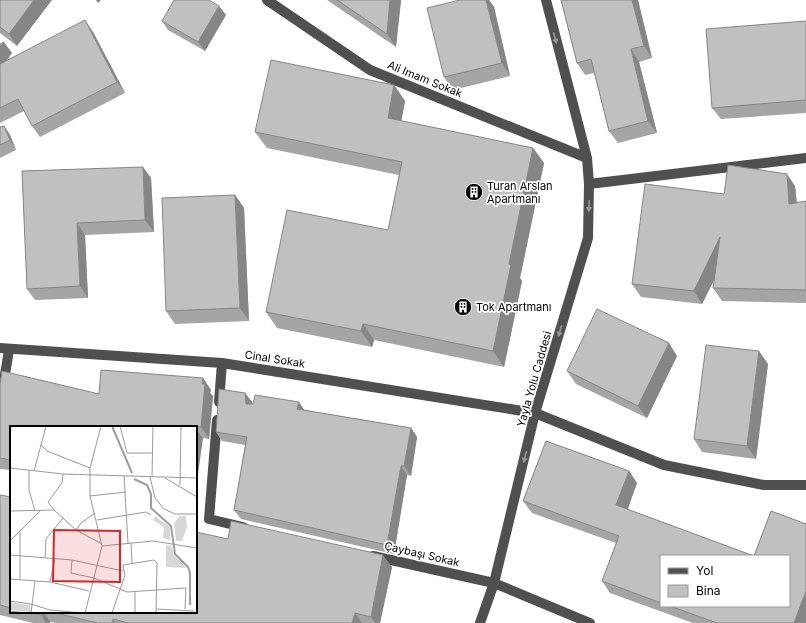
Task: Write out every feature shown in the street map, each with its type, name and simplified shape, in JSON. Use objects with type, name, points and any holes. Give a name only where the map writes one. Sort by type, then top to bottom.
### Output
[{"type":"street","name":"Yayla Yolu Caddesi","points":[[480,623],[494,583],[535,413],[588,238],[589,184],[587,158],[546,0]]},
{"type":"street","name":"Ali Imam Sokak","points":[[270,1],[370,70],[587,158]]},
{"type":"street","points":[[589,184],[806,158]]},
{"type":"street","name":"Cinal Sokak","points":[[0,405],[5,349],[222,363],[535,413],[664,465],[764,485],[806,484]]},
{"type":"street","points":[[222,363],[209,519],[255,530]]},
{"type":"street","name":"Çaybaşı Sokak","points":[[363,554],[494,583],[590,623]]},
{"type":"building","points":[[1,0],[34,0],[9,34],[0,27]]},
{"type":"building","points":[[174,0],[209,0],[219,6],[198,42],[162,21]]},
{"type":"building","points":[[337,0],[390,0],[387,34]]},
{"type":"building","points":[[460,0],[486,0],[502,63],[444,77],[427,8]]},
{"type":"building","points":[[561,0],[632,0],[644,46],[631,49],[648,121],[609,131],[591,59],[577,63]]},
{"type":"building","points":[[85,20],[117,82],[32,126],[18,99],[0,108],[0,64]]},
{"type":"building","points":[[806,21],[806,100],[712,108],[706,29]]},
{"type":"building","points":[[271,60],[394,85],[388,118],[533,148],[493,351],[363,324],[361,331],[266,312],[287,210],[388,230],[402,162],[255,132]]},
{"type":"building","points":[[4,126],[10,140],[0,145],[0,127]]},
{"type":"building","points":[[728,165],[787,174],[789,204],[806,201],[806,290],[713,288],[720,237],[694,291],[632,284],[645,184],[724,194]]},
{"type":"building","points":[[143,167],[145,220],[77,223],[80,286],[27,289],[22,171]]},
{"type":"building","points":[[235,195],[240,308],[166,311],[162,198]]},
{"type":"building","points":[[597,309],[669,343],[638,406],[567,371]]},
{"type":"building","points":[[706,345],[759,351],[747,446],[694,439]]},
{"type":"building","points":[[101,370],[203,378],[202,384],[205,384],[201,427],[10,426],[10,460],[0,458],[0,384],[2,371],[99,394]]},
{"type":"building","points":[[219,389],[245,393],[246,404],[253,404],[255,395],[299,402],[297,409],[411,428],[404,466],[401,466],[387,545],[234,510],[247,437],[216,432]]},
{"type":"building","points":[[546,441],[629,471],[616,505],[751,555],[660,555],[660,603],[602,581],[619,536],[523,501]]},
{"type":"building","points":[[0,495],[10,497],[10,608],[0,605]]},
{"type":"building","points":[[771,511],[806,524],[806,591],[794,623],[717,623],[673,607],[790,607],[790,555],[754,555]]},
{"type":"building","points":[[231,521],[383,555],[371,617],[355,613],[352,623],[128,623],[113,619],[112,623],[98,623],[55,613],[197,613],[197,532],[228,539]]},
{"type":"place","name":"Turan Arslan Apartmanı","points":[[474,192]]},
{"type":"place","name":"Tok Apartmanı","points":[[463,307]]}]
